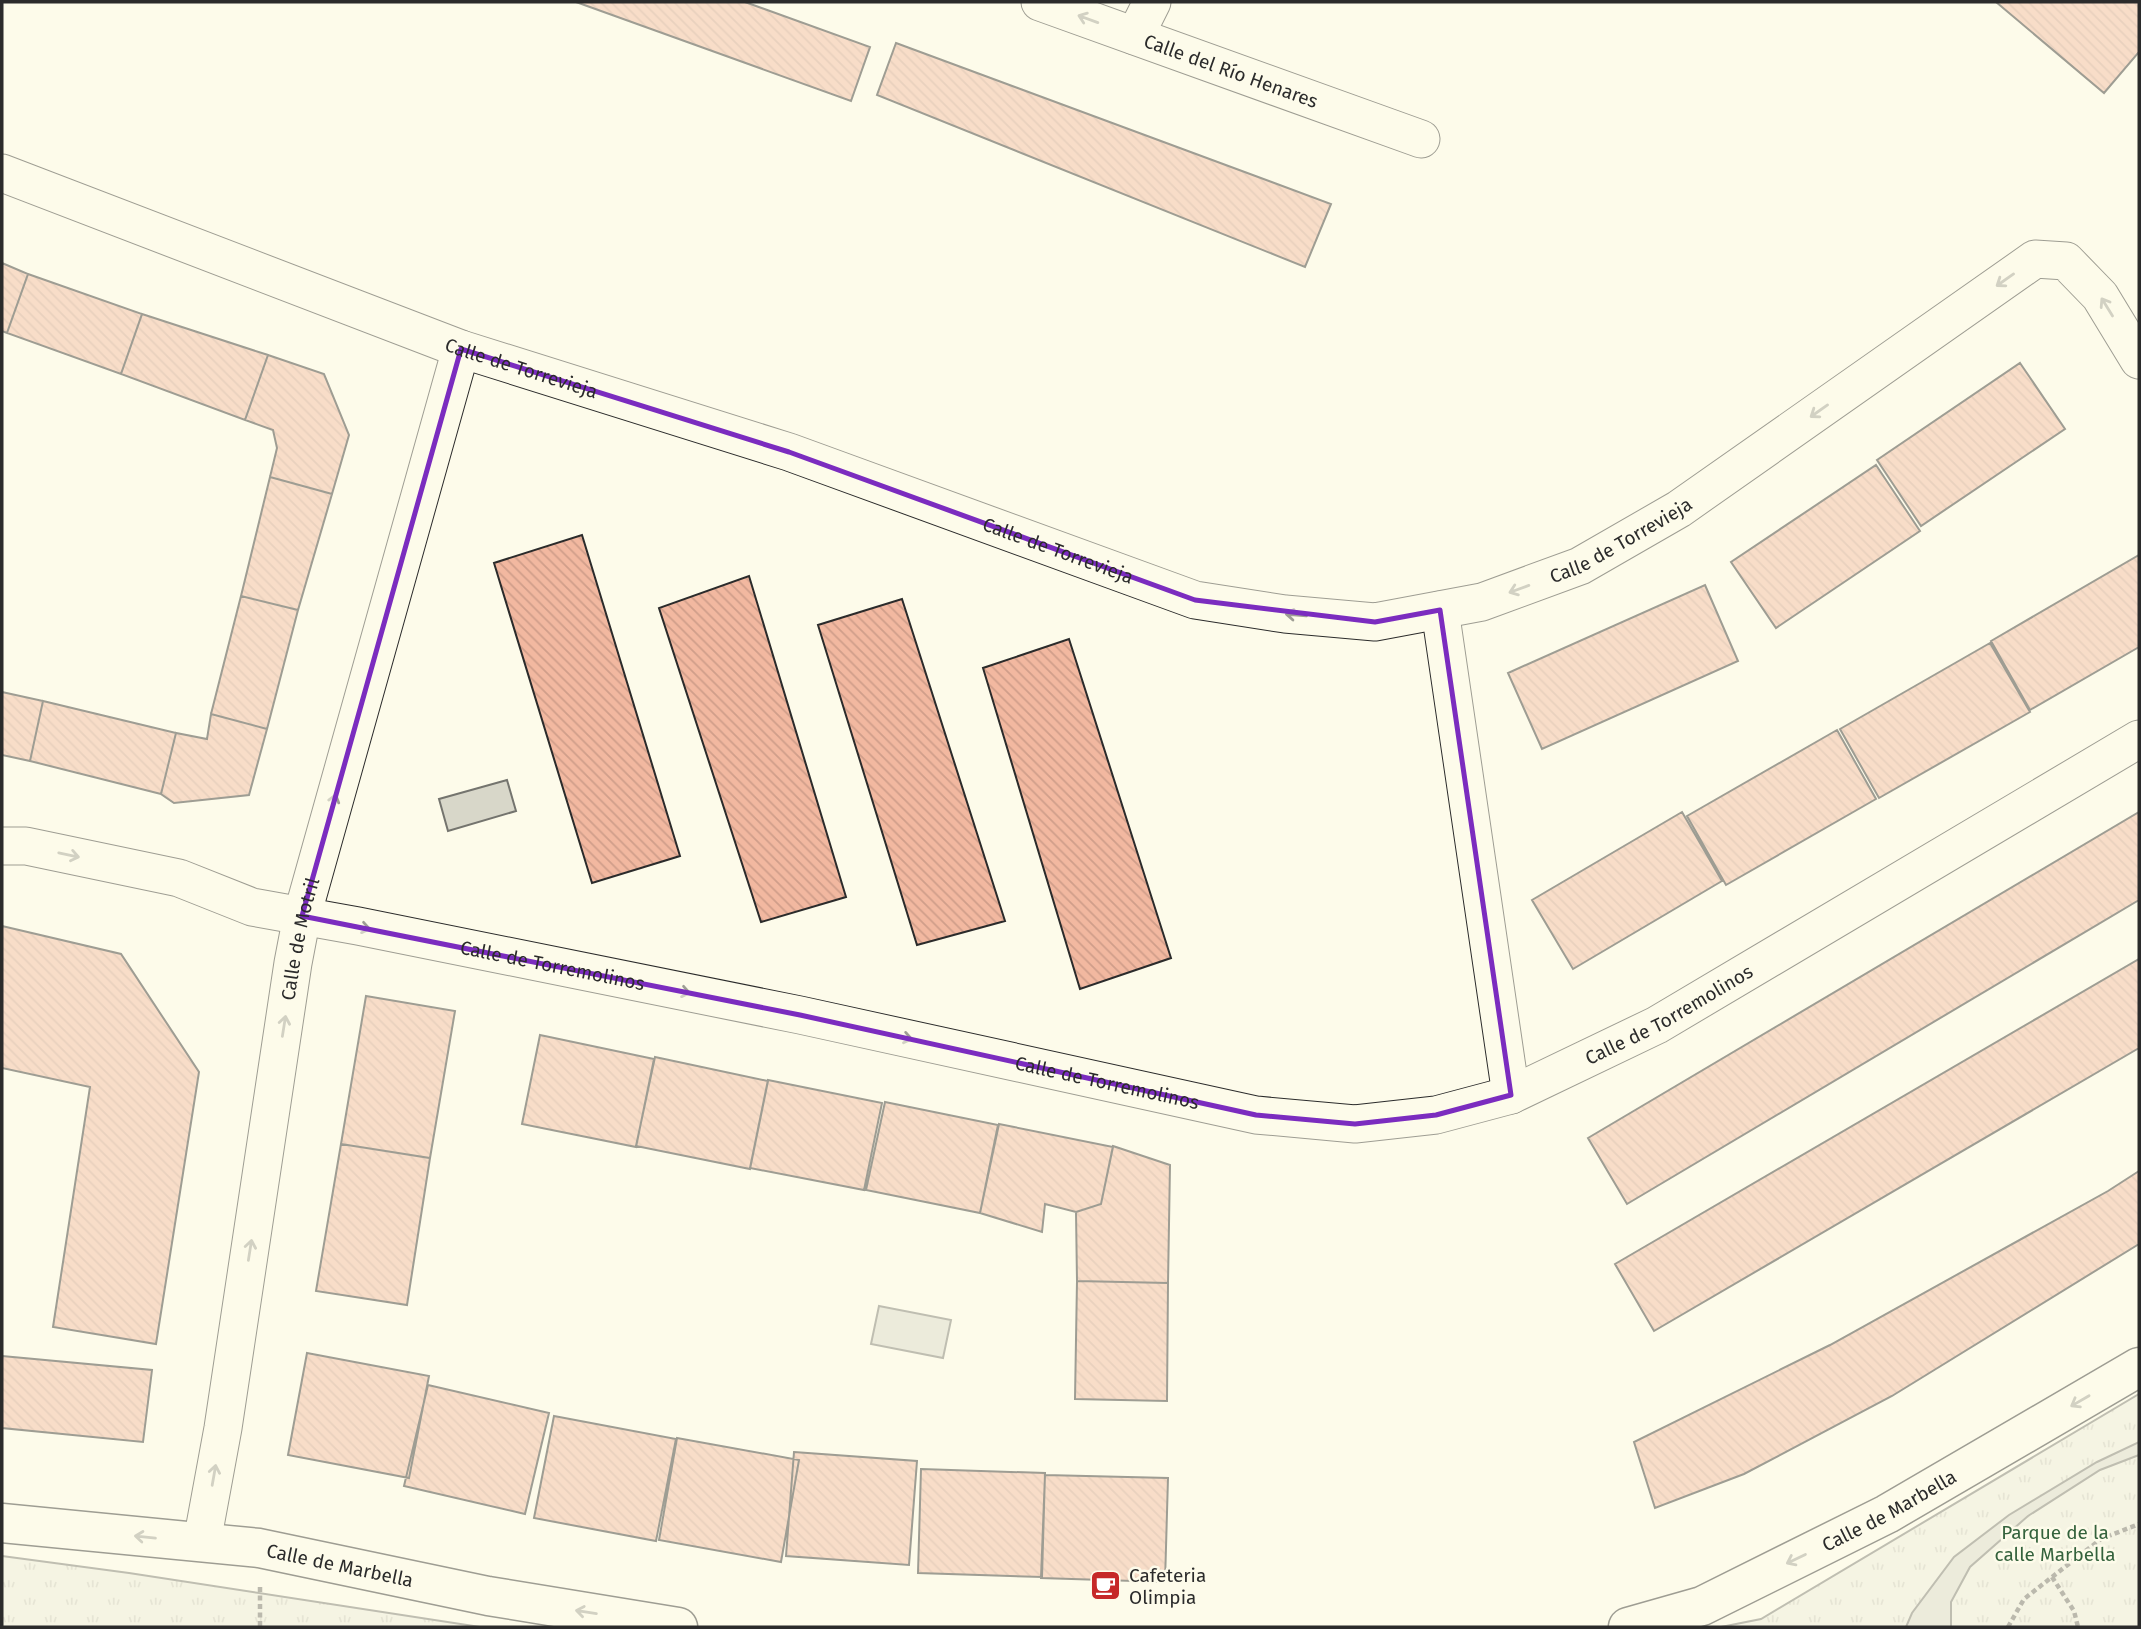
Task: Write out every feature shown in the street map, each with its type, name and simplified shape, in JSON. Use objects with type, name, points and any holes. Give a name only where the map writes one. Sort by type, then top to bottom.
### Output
[{"type":"street","name":"Calle del Río Henares","points":[[1040,2],[1420,139]]},
{"type":"street","points":[[1135,36],[1152,2]]},
{"type":"street","name":"Calle de Torrevieja","points":[[2,173],[461,349],[789,452],[1195,600],[1285,614],[1375,622],[1482,602],[1580,566],[1679,509],[2035,259],[2066,261],[2100,296],[2139,360]]},
{"type":"street","name":"Calle de Motril","points":[[202,1542],[223,1428],[302,916],[461,349]]},
{"type":"street","points":[[1440,610],[1511,1095]]},
{"type":"street","name":"Calle de Torremolinos","points":[[2,846],[26,846],[179,878],[251,907],[800,1015],[1256,1115],[1355,1124],[1436,1115],[1511,1095],[1657,1025],[2139,739]]},
{"type":"street","name":"Calle de Marbella","points":[[1628,1627],[1702,1606],[1887,1514],[2139,1367]]},
{"type":"street","name":"Calle de Marbella","points":[[2,1522],[259,1548],[488,1596],[678,1627]]},
{"type":"path","points":[[2008,1627],[2024,1599],[2101,1539],[2139,1524]]},
{"type":"path","points":[[2052,1577],[2074,1611],[2078,1627]]},
{"type":"highlighted area","points":[[461,349],[789,452],[1195,600],[1375,622],[1440,610],[1511,1095],[1436,1115],[1355,1124],[1256,1115],[800,1015],[302,916]]},
{"type":"green space","name":"Parque de la calle Marbella","points":[[2139,1394],[2139,1627],[1721,1627],[1761,1619]]},
{"type":"green space","points":[[2,1556],[129,1573],[480,1627],[2,1627]]},
{"type":"shaded area","points":[[507,780],[516,811],[448,831],[439,799]]},
{"type":"shaded area","points":[[879,1306],[951,1320],[943,1358],[871,1344]]},
{"type":"shaded area","points":[[2139,1442],[2139,1455],[2100,1470],[2028,1516],[1970,1567],[1951,1602],[1951,1627],[1906,1627],[1912,1613],[1954,1557],[2009,1515],[2097,1462]]},
{"type":"building","points":[[576,2],[745,2],[870,47],[851,101]]},
{"type":"building","points":[[1996,2],[2139,2],[2139,52],[2104,93]]},
{"type":"building","points":[[896,43],[1331,204],[1305,267],[877,95]]},
{"type":"building","points":[[2,263],[28,274],[7,333],[2,331]]},
{"type":"building","points":[[28,274],[142,314],[121,374],[7,333]]},
{"type":"building","points":[[142,314],[268,355],[245,420],[121,374]]},
{"type":"building","points":[[268,355],[324,374],[349,435],[332,494],[270,477],[277,448],[273,430],[245,420]]},
{"type":"building","points":[[2020,363],[2065,429],[1921,526],[1877,460]]},
{"type":"building","points":[[1876,465],[1920,531],[1776,628],[1731,562]]},
{"type":"building","points":[[270,477],[332,494],[298,610],[241,596]]},
{"type":"building","points":[[582,535],[680,856],[592,883],[494,563]]},
{"type":"building","points":[[2139,555],[2139,647],[2030,710],[1991,641]]},
{"type":"building","points":[[749,576],[846,897],[761,922],[659,608]]},
{"type":"building","points":[[1705,585],[1738,661],[1542,749],[1508,673]]},
{"type":"building","points":[[241,596],[298,610],[267,729],[211,714]]},
{"type":"building","points":[[902,599],[1005,921],[917,945],[818,625]]},
{"type":"building","points":[[1069,639],[1171,958],[1080,989],[983,668]]},
{"type":"building","points":[[1990,643],[2030,712],[1879,798],[1840,729]]},
{"type":"building","points":[[2,692],[43,701],[30,761],[2,755]]},
{"type":"building","points":[[43,701],[176,733],[161,794],[30,761]]},
{"type":"building","points":[[211,714],[267,729],[249,795],[174,803],[161,794],[176,733],[207,739]]},
{"type":"building","points":[[1837,730],[1876,799],[1726,885],[1687,816]]},
{"type":"building","points":[[1682,812],[1722,881],[1573,969],[1532,900]]},
{"type":"building","points":[[2139,812],[2139,900],[1627,1204],[1588,1138]]},
{"type":"building","points":[[2,926],[121,954],[199,1072],[156,1344],[53,1327],[90,1087],[2,1068]]},
{"type":"building","points":[[2139,959],[2139,1048],[1654,1331],[1615,1264]]},
{"type":"building","points":[[366,996],[455,1011],[430,1158],[341,1144]]},
{"type":"building","points":[[540,1035],[654,1059],[636,1147],[522,1124]]},
{"type":"building","points":[[655,1057],[768,1081],[750,1169],[636,1146]]},
{"type":"building","points":[[768,1080],[882,1103],[864,1190],[750,1168]]},
{"type":"building","points":[[885,1102],[998,1125],[980,1213],[866,1190]]},
{"type":"building","points":[[999,1124],[1113,1147],[1101,1204],[1076,1212],[1045,1204],[1042,1232],[980,1213]]},
{"type":"building","points":[[341,1144],[430,1158],[407,1305],[316,1291]]},
{"type":"building","points":[[1113,1146],[1170,1165],[1168,1283],[1077,1281],[1076,1212],[1101,1204]]},
{"type":"building","points":[[2139,1171],[2139,1244],[1892,1396],[1744,1474],[1655,1508],[1634,1442],[1830,1345],[2108,1191]]},
{"type":"building","points":[[1077,1281],[1168,1283],[1167,1401],[1075,1399]]},
{"type":"building","points":[[307,1353],[429,1376],[409,1478],[288,1455]]},
{"type":"building","points":[[2,1356],[152,1370],[143,1442],[2,1428]]},
{"type":"building","points":[[428,1385],[549,1413],[525,1514],[404,1486]]},
{"type":"building","points":[[554,1416],[676,1439],[656,1541],[534,1518]]},
{"type":"building","points":[[677,1438],[799,1460],[781,1562],[659,1540]]},
{"type":"building","points":[[794,1452],[917,1461],[909,1565],[786,1556]]},
{"type":"building","points":[[921,1469],[1045,1473],[1042,1577],[918,1573]]},
{"type":"building","points":[[1045,1475],[1168,1478],[1165,1582],[1041,1578]]},
{"type":"place","name":"Cafeteria Olimpia","points":[[1106,1586]]}]
